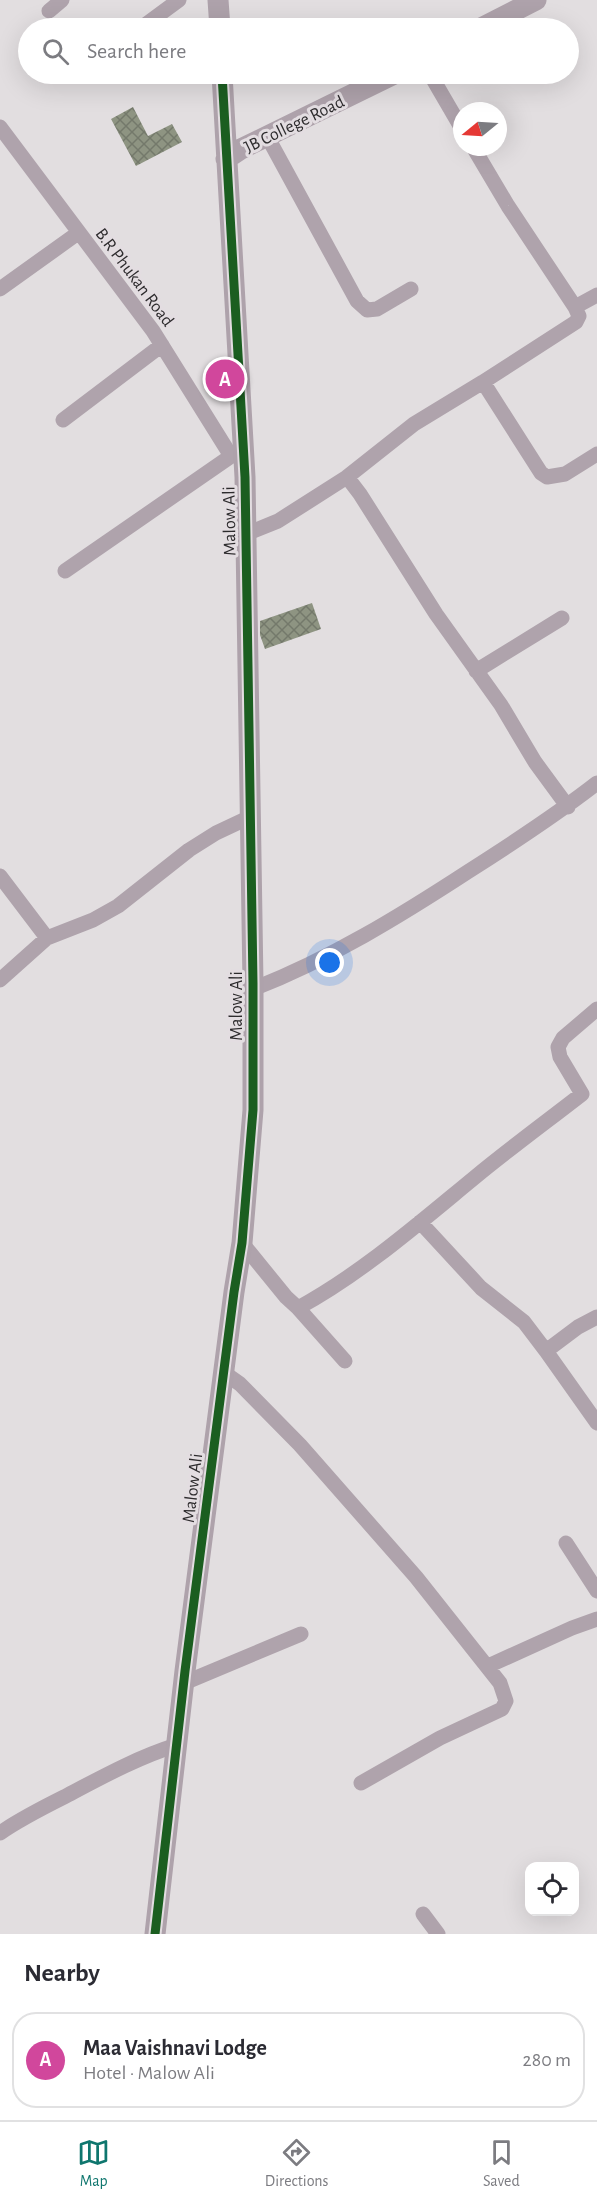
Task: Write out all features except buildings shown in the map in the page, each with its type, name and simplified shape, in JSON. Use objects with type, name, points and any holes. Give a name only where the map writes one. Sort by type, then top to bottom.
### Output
[{"type":"street","points":[[49,11],[62,0]]},
{"type":"street","points":[[155,18],[179,0]]},
{"type":"street","points":[[218,0],[219,18]]},
{"type":"street","points":[[493,18],[507,6],[536,0]]},
{"type":"street","name":"Malow Ali","points":[[155,1934],[184,1683],[242,1243],[253,1110],[246,534],[237,452],[222,84]]},
{"type":"street","name":"JB College Road","points":[[226,159],[267,136],[374,84]]},
{"type":"street","points":[[436,84],[453,114]]},
{"type":"street","name":"B.R Phukan Road","points":[[1,131],[162,345],[237,452]]},
{"type":"street","points":[[267,136],[346,283],[362,307],[372,311],[411,290]]},
{"type":"street","points":[[246,534],[278,521],[347,477],[414,424],[576,322],[579,316],[575,307],[508,206],[478,156]]},
{"type":"street","points":[[0,289],[78,233]]},
{"type":"street","points":[[575,307],[597,295]]},
{"type":"street","points":[[63,420],[162,345]]},
{"type":"street","points":[[483,382],[541,473],[547,477],[565,474],[597,454]]},
{"type":"street","points":[[65,571],[237,452]]},
{"type":"street","points":[[347,477],[567,807]]},
{"type":"street","points":[[476,671],[562,618]]},
{"type":"street","points":[[253,989],[295,972],[381,926],[567,807],[597,783]]},
{"type":"street","points":[[0,980],[48,938],[93,920],[118,906],[189,850],[216,833],[250,817]]},
{"type":"street","points":[[0,876],[48,938]]},
{"type":"street","points":[[582,1094],[560,1057],[558,1047],[563,1038],[597,1009]]},
{"type":"street","points":[[298,1308],[333,1288],[582,1094],[597,1089]]},
{"type":"street","points":[[420,1222],[481,1288],[524,1322],[597,1423]]},
{"type":"street","points":[[242,1243],[286,1297],[345,1361]]},
{"type":"street","points":[[546,1351],[578,1327],[597,1317]]},
{"type":"street","points":[[224,1372],[240,1384],[300,1445],[416,1578],[488,1666],[505,1694],[506,1701],[502,1709],[440,1738],[361,1783]]},
{"type":"street","points":[[566,1543],[597,1591]]},
{"type":"street","points":[[488,1666],[597,1619]]},
{"type":"street","points":[[184,1683],[301,1634]]},
{"type":"street","points":[[0,1833],[86,1785],[156,1751],[177,1745]]},
{"type":"street","points":[[423,1914],[438,1934]]},
{"type":"cycle path","points":[[155,1934],[185,1671],[242,1243],[253,1110],[245,477],[223,84]]},
{"type":"place","name":"Maa Vaishnavi Lodge","points":[[225,379]]}]
